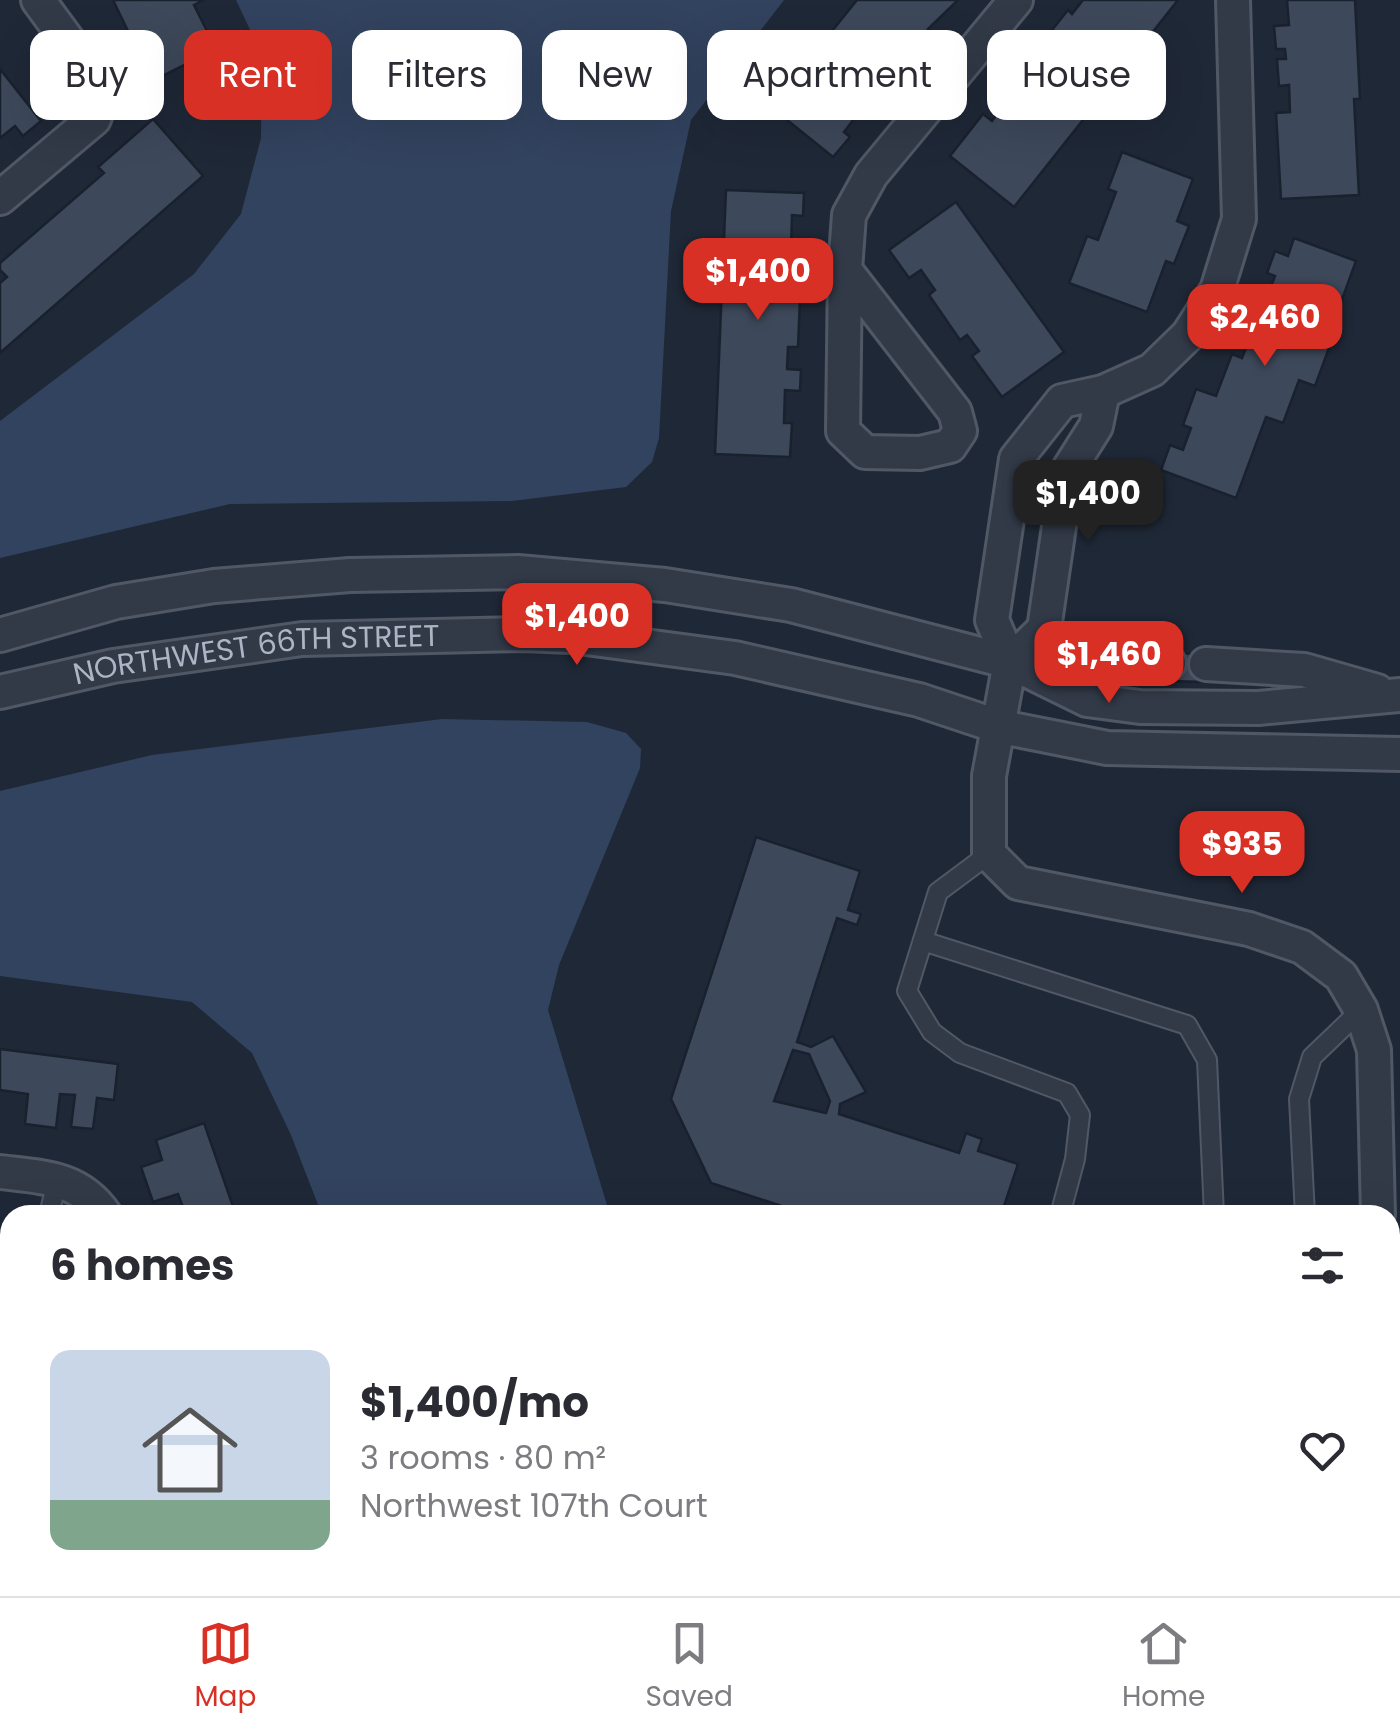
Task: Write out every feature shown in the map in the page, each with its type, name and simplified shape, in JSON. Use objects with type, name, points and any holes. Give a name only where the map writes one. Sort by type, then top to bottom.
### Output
[{"type":"street","points":[[0,198],[94,119],[104,90],[38,0]]},
{"type":"street","points":[[844,270],[955,412],[960,430],[950,446],[920,453],[865,452],[843,431],[844,270],[849,215],[871,176],[1016,0]]},
{"type":"street","points":[[1233,0],[1239,219],[1217,290],[1188,335],[1152,370],[1103,392],[1062,401],[1016,459],[992,620],[1010,662],[989,776],[989,854],[1018,883],[1249,929],[1302,947],[1340,976],[1361,1010],[1374,1050],[1378,1205]]},
{"type":"street","points":[[1010,662],[1044,629],[1067,472],[1096,426],[1103,392]]},
{"type":"street","name":"NORTHWEST 66TH STREET","points":[[0,636],[116,602],[214,586],[350,575],[518,572],[727,593],[791,605],[1010,662],[1087,700],[1140,707],[1258,708],[1396,695]]},
{"type":"street","name":"NORTHWEST 66TH STREET","points":[[0,692],[113,666],[302,639],[571,636],[735,658],[920,700],[998,726],[1083,744],[1139,750],[1400,754]]},
{"type":"street","name":"NORTHWEST 66TH STREET","points":[[1010,662],[1154,663],[1140,707]]},
{"type":"street","name":"NORTHWEST 66TH STREET","points":[[1206,664],[1304,670],[1396,695]]},
{"type":"street","points":[[1139,750],[1140,707]]},
{"type":"street","points":[[0,1172],[78,1186],[97,1205]]},
{"type":"lane","points":[[989,854],[938,892],[907,991],[932,1032],[960,1053],[1067,1093],[1080,1115],[1076,1158],[1063,1205]]},
{"type":"lane","points":[[922,941],[1187,1026],[1207,1060],[1214,1205]]},
{"type":"lane","points":[[1305,1205],[1300,1099],[1312,1057],[1361,1010]]},
{"type":"lane","points":[[51,1205],[56,1181]]},
{"type":"water","points":[[236,0],[784,0],[761,30],[707,30],[707,99],[691,120],[671,211],[659,438],[652,462],[626,487],[512,501],[230,504],[0,558],[0,421],[194,274],[241,214],[261,138],[261,120],[332,120],[332,30],[250,30]]},
{"type":"water","points":[[442,719],[587,722],[626,733],[641,749],[640,768],[559,965],[548,1010],[607,1205],[318,1205],[291,1135],[252,1053],[192,1002],[0,976],[0,791],[152,755]]},
{"type":"building","points":[[113,0],[204,0],[194,5],[206,30],[184,30],[184,65],[164,75],[164,30],[127,30]]},
{"type":"building","points":[[857,0],[958,0],[929,30],[833,30]]},
{"type":"building","points":[[1083,0],[1178,0],[1154,30],[1052,30],[1068,10],[1072,14]]},
{"type":"building","points":[[1287,0],[1355,0],[1360,99],[1354,99],[1359,195],[1281,199],[1276,113],[1290,112],[1289,85],[1279,86],[1277,59],[1286,59],[1285,49],[1276,49],[1274,26],[1289,25]]},
{"type":"building","points":[[0,69],[30,107],[30,120],[41,121],[23,136],[15,126],[0,138]]},
{"type":"building","points":[[983,114],[992,121],[1083,120],[1014,207],[950,156]]},
{"type":"building","points":[[154,120],[203,176],[0,353],[0,283],[7,277],[0,270],[0,263],[104,173],[98,167]]},
{"type":"building","points":[[787,120],[853,120],[844,132],[850,137],[833,157]]},
{"type":"building","points":[[1122,152],[1193,179],[1177,221],[1189,226],[1174,264],[1166,261],[1147,312],[1069,283],[1087,236],[1098,240],[1116,192],[1108,189]]},
{"type":"building","points":[[726,190],[804,193],[803,216],[792,215],[791,249],[802,249],[798,347],[788,347],[787,369],[801,370],[800,391],[785,390],[784,423],[792,423],[790,457],[715,454]]},
{"type":"building","points":[[956,202],[1064,352],[1002,397],[972,356],[979,351],[967,335],[960,340],[929,295],[935,290],[921,270],[909,278],[889,250]]},
{"type":"building","points":[[1294,238],[1356,261],[1315,386],[1299,380],[1283,423],[1266,417],[1236,498],[1161,470],[1170,445],[1183,450],[1191,428],[1183,425],[1196,389],[1216,396],[1232,354],[1242,358],[1250,337],[1261,341],[1269,319],[1260,316],[1275,276],[1267,273],[1275,251],[1288,256]]},
{"type":"building","points":[[1169,653],[1206,654],[1206,682],[1168,681]]},
{"type":"building","points":[[756,837],[860,871],[848,910],[861,914],[857,925],[837,918],[797,1042],[811,1047],[833,1036],[866,1092],[840,1104],[839,1114],[959,1153],[966,1133],[982,1139],[978,1151],[1018,1164],[1004,1205],[778,1205],[711,1183],[671,1099]],"holes":[[[793,1050],[809,1054],[830,1101],[826,1113],[774,1101]]]},
{"type":"building","points":[[0,1049],[118,1064],[114,1100],[97,1098],[93,1129],[71,1127],[75,1095],[60,1094],[56,1128],[25,1124],[28,1094],[0,1090]]},
{"type":"building","points":[[204,1123],[233,1205],[182,1205],[178,1194],[153,1202],[141,1167],[162,1160],[156,1140]]}]
